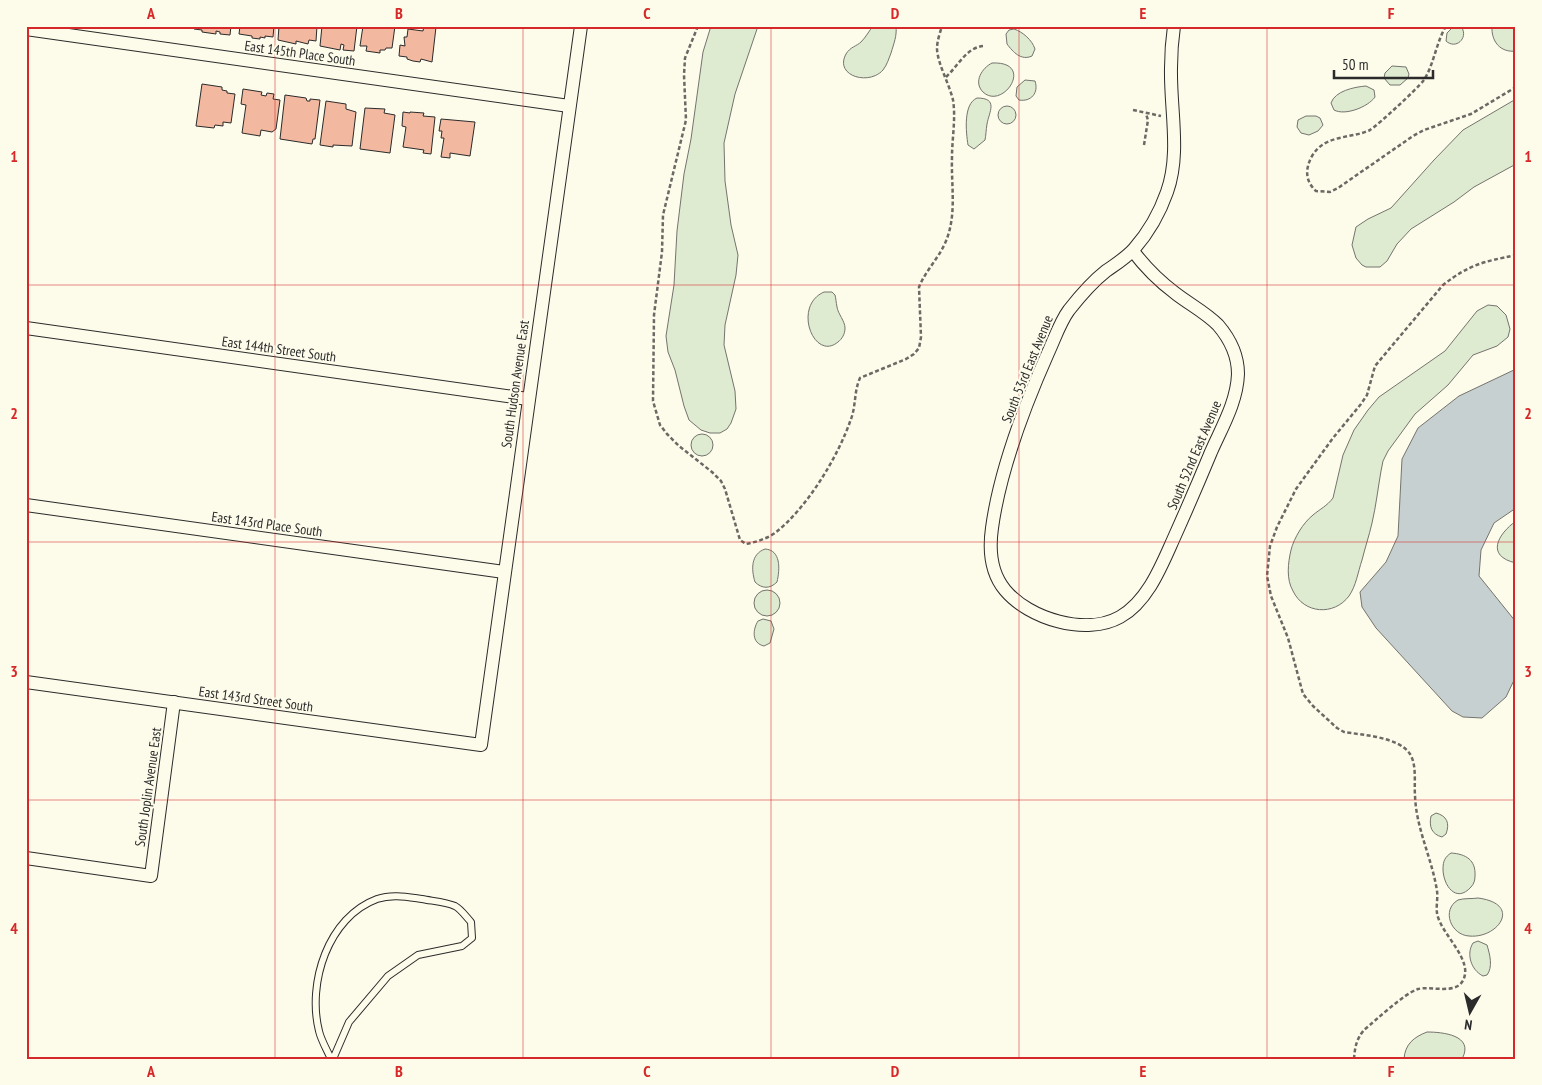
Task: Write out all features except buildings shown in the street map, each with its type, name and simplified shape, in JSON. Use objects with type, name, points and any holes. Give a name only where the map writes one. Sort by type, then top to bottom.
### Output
[{"type":"street","name":"South Hudson Avenue East","points":[[480,746],[581,26]]},
{"type":"street","name":"South 53rd East Avenue","points":[[1044,616],[1028,608],[1004,590],[991,558],[990,544],[1000,483],[1034,388],[1067,312],[1086,289],[1104,272],[1133,251],[1145,236],[1168,190],[1174,157],[1171,68],[1174,26]]},
{"type":"street","name":"East 145th Place South","points":[[26,30],[570,106]]},
{"type":"street","name":"South 52nd East Avenue","points":[[1044,616],[1073,625],[1102,623],[1117,619],[1128,612],[1140,600],[1165,559],[1234,399],[1238,370],[1234,351],[1227,337],[1207,315],[1157,278],[1133,251]]},
{"type":"street","name":"East 144th Street South","points":[[26,328],[528,399]]},
{"type":"street","name":"East 143rd Place South","points":[[26,505],[504,572]]},
{"type":"street","name":"East 143rd Street South","points":[[26,682],[480,746]]},
{"type":"street","name":"South Joplin Avenue East","points":[[26,858],[151,876],[174,702]]},
{"type":"lane","points":[[399,895],[457,907],[471,922],[472,938],[462,946],[418,955],[388,976],[349,1022],[332,1059],[319,1032],[315,998],[321,966],[331,940],[347,920],[361,908],[378,899],[399,895]]},
{"type":"path","points":[[698,26],[685,58],[686,120],[679,157],[663,215],[662,244],[654,315],[652,396],[656,415],[667,434],[720,481],[725,489],[740,540],[746,544],[766,538],[774,533],[800,507],[818,485],[846,433],[851,420],[856,386],[860,378],[906,359],[914,354],[920,344],[919,287],[938,256],[951,226],[953,208],[952,160],[954,114],[953,100],[937,48],[942,26]]},
{"type":"path","points":[[1446,26],[1428,71],[1418,85],[1370,130],[1333,139],[1312,155],[1307,175],[1308,180],[1316,190],[1330,192],[1338,188],[1371,167],[1413,136],[1424,130],[1471,114],[1516,87]]},
{"type":"path","points":[[946,76],[970,51],[976,47],[983,46]]},
{"type":"path","points":[[1132,110],[1146,114],[1173,116]]},
{"type":"path","points":[[1144,145],[1148,120],[1146,114]]},
{"type":"path","points":[[1354,1059],[1358,1037],[1364,1030],[1418,989],[1458,986],[1463,981],[1465,967],[1437,914],[1437,891],[1416,820],[1414,763],[1410,754],[1402,745],[1394,741],[1344,732],[1313,706],[1303,694],[1288,638],[1271,596],[1267,576],[1270,546],[1276,527],[1296,489],[1367,395],[1375,366],[1443,285],[1456,275],[1478,263],[1516,255]]},
{"type":"green space","points":[[711,26],[758,26],[735,94],[724,143],[725,181],[731,225],[738,255],[736,275],[725,325],[724,345],[735,391],[736,409],[727,429],[720,433],[710,433],[701,430],[689,420],[668,352],[666,336],[674,285],[677,231],[684,174],[691,139],[703,52]]},
{"type":"green space","points":[[873,26],[896,26],[896,36],[888,62],[883,70],[877,75],[862,78],[849,73],[845,68],[844,62],[849,50],[861,42]]},
{"type":"green space","points":[[1457,26],[1462,28],[1463,32],[1460,42],[1454,44],[1446,41],[1447,33]]},
{"type":"green space","points":[[1492,26],[1516,26],[1516,51],[1505,50],[1498,45],[1493,37]]},
{"type":"green space","points":[[1014,29],[1024,34],[1032,42],[1035,49],[1032,56],[1021,57],[1007,44],[1006,34],[1009,30]]},
{"type":"green space","points":[[992,63],[1005,64],[1012,69],[1014,76],[1006,91],[999,95],[991,96],[980,88],[979,80],[985,68]]},
{"type":"green space","points":[[1392,66],[1406,67],[1409,74],[1408,78],[1400,85],[1390,85],[1384,78],[1385,73]]},
{"type":"green space","points":[[1025,80],[1035,81],[1035,93],[1027,100],[1019,100],[1016,96],[1017,87]]},
{"type":"green space","points":[[1366,86],[1374,90],[1375,97],[1372,101],[1356,110],[1339,112],[1334,110],[1331,103],[1336,95]]},
{"type":"green space","points":[[977,98],[988,100],[991,110],[985,140],[974,149],[968,145],[966,119],[969,106]]},
{"type":"green space","points":[[1516,99],[1516,164],[1474,187],[1411,229],[1397,244],[1387,261],[1380,267],[1366,267],[1362,265],[1356,258],[1352,245],[1356,227],[1391,208],[1463,130]]},
{"type":"green space","points":[[1007,106],[1013,109],[1016,115],[1013,121],[1007,124],[1001,121],[998,115],[1001,109]]},
{"type":"green space","points":[[1306,116],[1320,118],[1323,125],[1318,131],[1309,135],[1301,133],[1297,127],[1298,120]]},
{"type":"green space","points":[[824,292],[832,292],[835,295],[845,328],[841,339],[829,346],[821,345],[815,339],[810,330],[808,319],[809,309],[814,299]]},
{"type":"green space","points":[[1488,305],[1497,306],[1506,315],[1510,329],[1508,337],[1497,346],[1473,355],[1448,385],[1415,414],[1388,451],[1383,461],[1370,533],[1355,583],[1349,596],[1335,607],[1328,609],[1320,610],[1304,604],[1298,599],[1289,581],[1288,566],[1292,545],[1302,526],[1333,498],[1343,455],[1354,430],[1379,397],[1445,351],[1477,311]]},
{"type":"green space","points":[[702,434],[710,437],[713,445],[710,453],[702,456],[694,453],[691,445],[694,437]]},
{"type":"green space","points":[[1516,521],[1516,563],[1506,560],[1500,555],[1498,544],[1504,532]]},
{"type":"green space","points":[[765,549],[770,550],[777,556],[779,566],[777,582],[772,586],[766,587],[760,586],[755,582],[753,572],[753,562],[757,554]]},
{"type":"green space","points":[[767,590],[776,594],[780,603],[776,612],[767,616],[758,612],[754,603],[758,594]]},
{"type":"green space","points":[[763,619],[771,621],[774,629],[770,643],[764,646],[757,642],[754,635],[758,621]]},
{"type":"green space","points":[[1436,813],[1447,820],[1446,834],[1442,837],[1433,832],[1430,823],[1431,816]]},
{"type":"green space","points":[[1451,853],[1465,856],[1472,862],[1475,870],[1473,885],[1460,894],[1451,890],[1445,881],[1444,861]]},
{"type":"green space","points":[[1478,898],[1492,901],[1500,907],[1503,913],[1501,920],[1489,932],[1480,935],[1463,935],[1453,927],[1449,916],[1450,910],[1458,900]]},
{"type":"green space","points":[[1478,941],[1487,945],[1490,957],[1489,972],[1483,976],[1475,970],[1470,957],[1473,943]]},
{"type":"green space","points":[[1427,1032],[1448,1034],[1461,1040],[1465,1051],[1462,1059],[1404,1059],[1408,1045],[1418,1036]]},
{"type":"shaded area","points":[[1516,369],[1516,508],[1494,523],[1481,550],[1479,576],[1516,622],[1516,676],[1506,697],[1482,718],[1463,717],[1452,711],[1376,628],[1362,607],[1360,592],[1386,562],[1398,536],[1402,459],[1418,428],[1459,396]]}]
